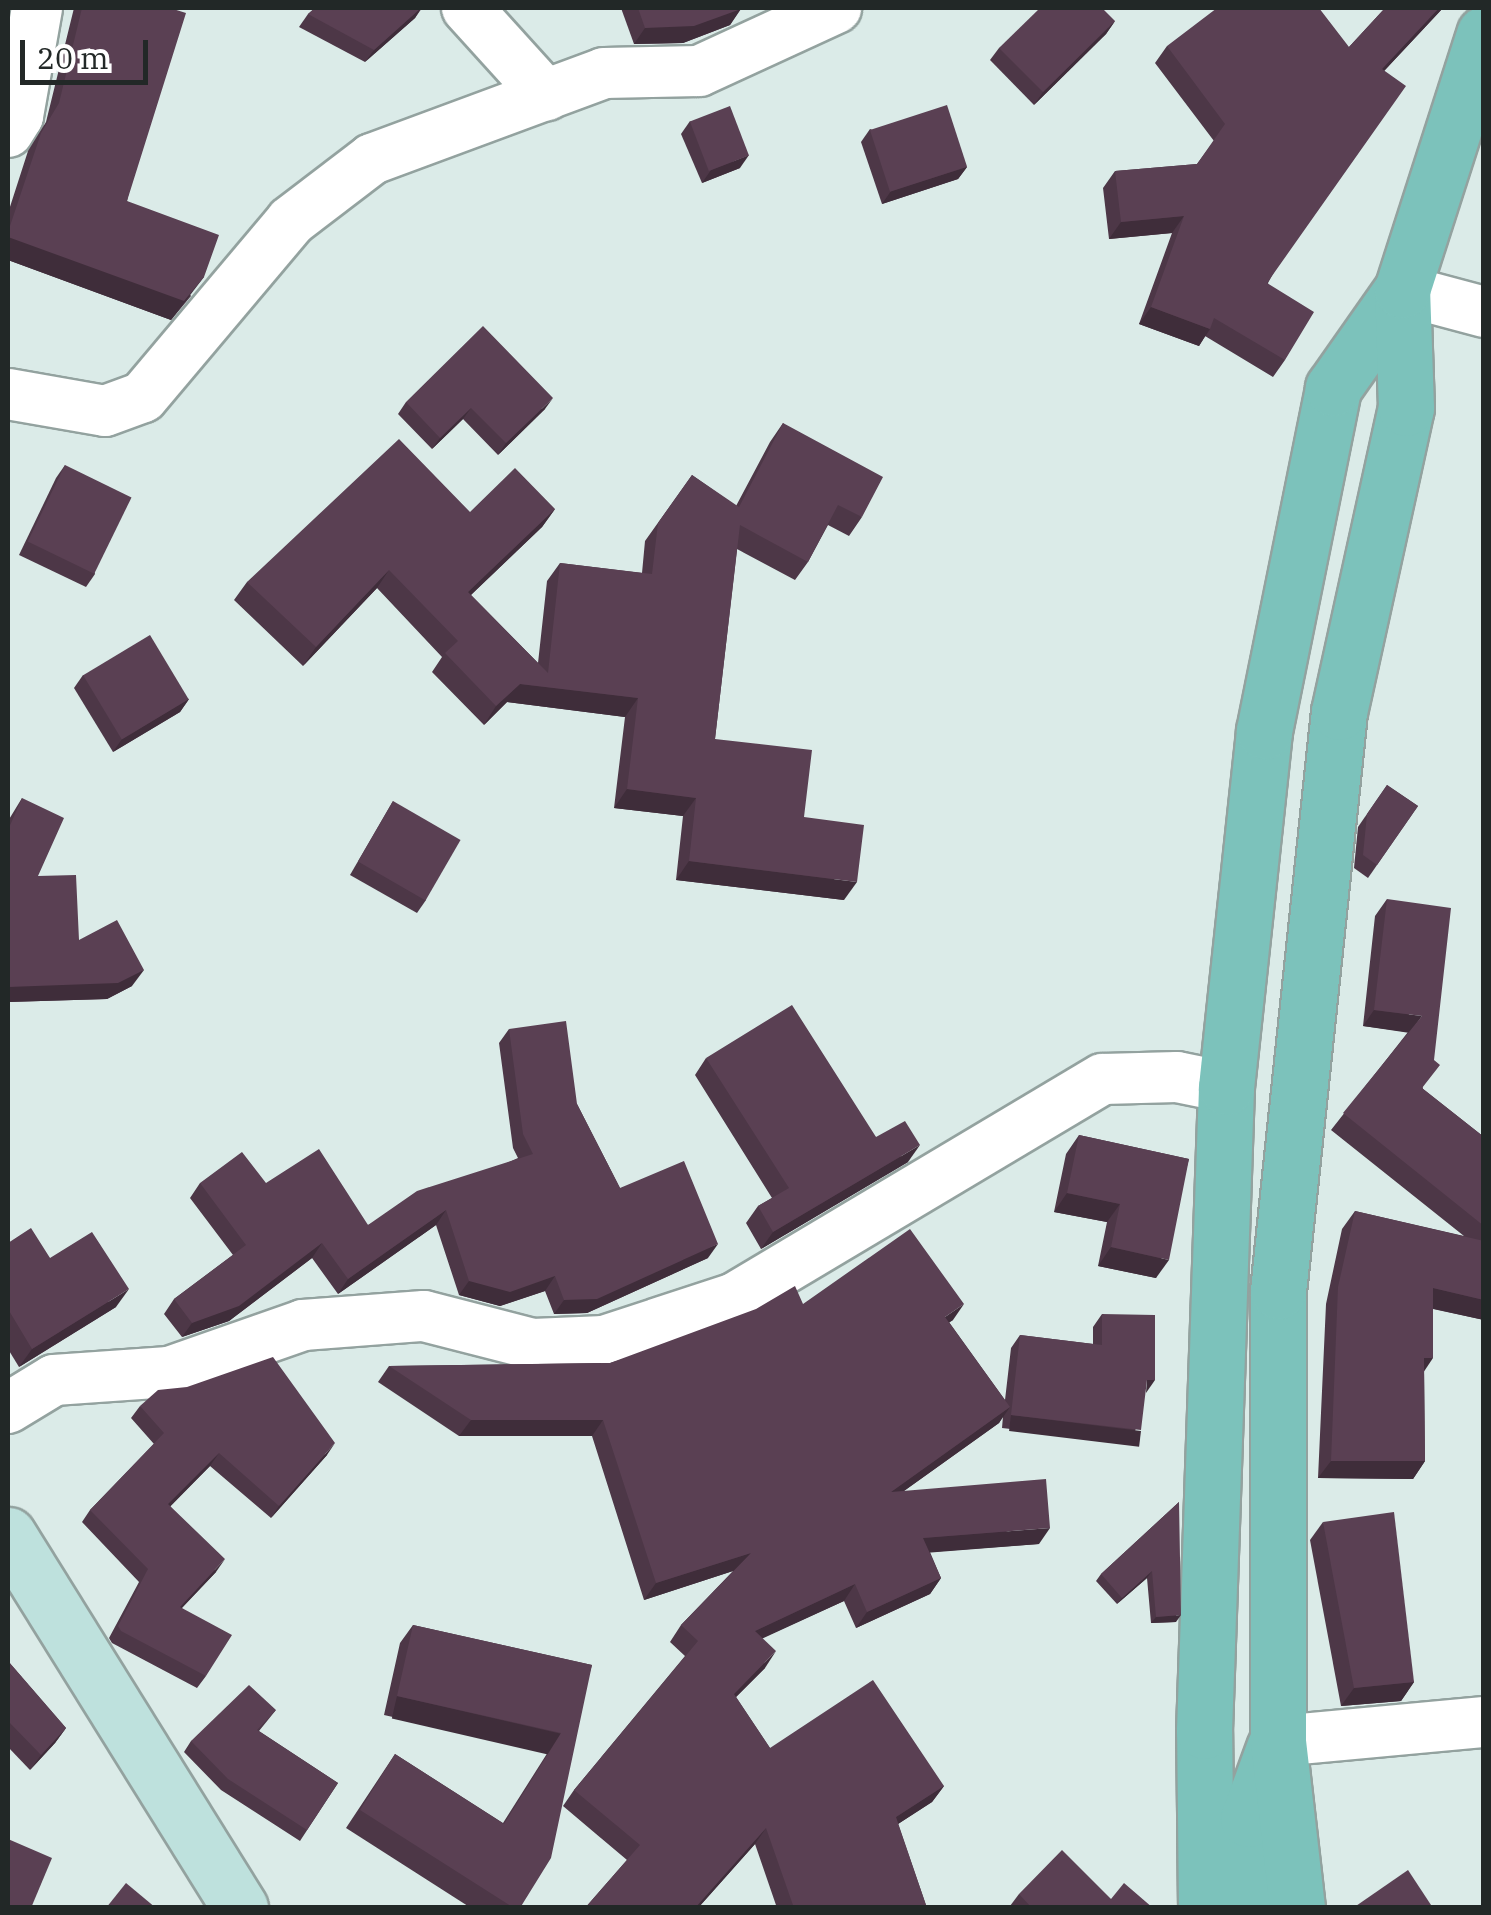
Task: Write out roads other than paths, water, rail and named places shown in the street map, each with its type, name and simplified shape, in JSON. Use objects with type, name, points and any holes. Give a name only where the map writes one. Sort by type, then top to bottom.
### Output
[{"type":"main road","points":[[1206,1908],[1204,1730],[1226,1088],[1264,731],[1333,388],[1402,290],[1484,34]]},
{"type":"main road","points":[[1297,1908],[1278,1741],[1278,1291],[1338,712],[1406,408],[1402,290]]},
{"type":"main road","points":[[8,1535],[240,1908]]},
{"type":"main road","points":[[1204,1730],[1248,1819]]},
{"type":"main road","points":[[1248,1908],[1248,1819],[1278,1741]]},
{"type":"street","points":[[8,132],[18,116],[37,8]]},
{"type":"street","points":[[467,8],[546,95]]},
{"type":"street","points":[[8,394],[105,411],[143,396],[292,221],[372,159],[604,73],[699,71],[836,8]]},
{"type":"street","points":[[1402,290],[1484,312]]},
{"type":"street","points":[[8,1408],[54,1380],[169,1372],[303,1325],[424,1316],[533,1344],[604,1341],[735,1298],[1103,1079],[1177,1077],[1226,1088]]},
{"type":"street","points":[[1278,1741],[1484,1722]]}]
